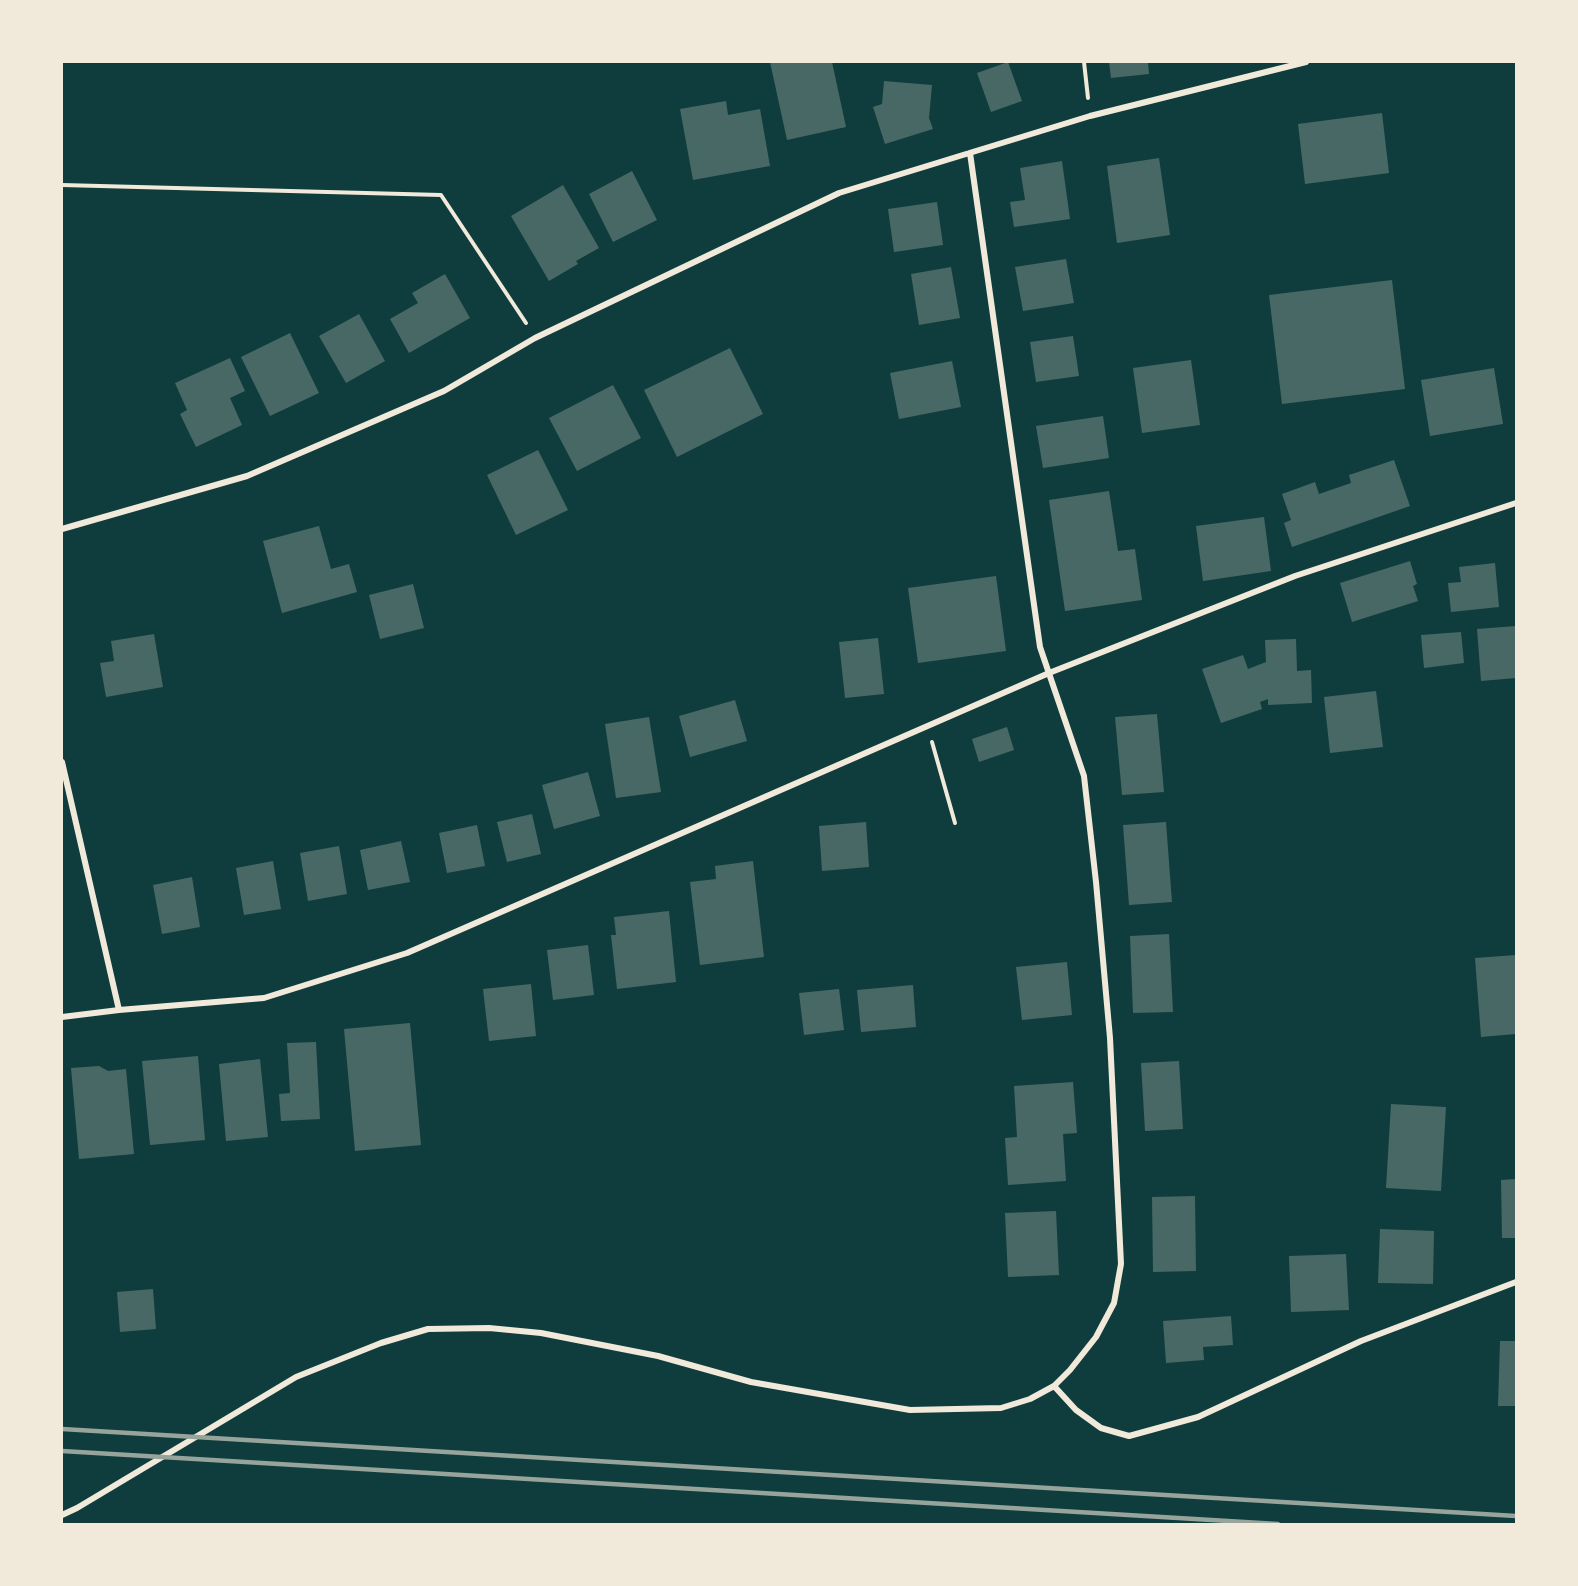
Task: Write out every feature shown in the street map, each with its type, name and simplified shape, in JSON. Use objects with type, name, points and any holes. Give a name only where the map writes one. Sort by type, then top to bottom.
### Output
[{"type":"street","points":[[62,529],[247,476],[444,391],[535,338],[839,193],[1090,116],[1306,62]]},
{"type":"street","points":[[62,1515],[296,1377],[381,1343],[428,1329],[489,1328],[541,1333],[658,1356],[751,1382],[910,1410],[1001,1408],[1030,1400],[1054,1386],[1096,1337],[1114,1303],[1121,1264],[1110,1038],[1084,776],[1040,647],[970,153]]},
{"type":"street","points":[[62,1017],[264,998],[407,952],[1049,673],[1296,576],[1516,503]]},
{"type":"street","points":[[62,762],[118,1010]]},
{"type":"street","points":[[1054,1386],[1076,1410],[1101,1428],[1129,1436],[1198,1417],[1361,1341],[1516,1282]]},
{"type":"path","points":[[1084,62],[1090,116]]},
{"type":"path","points":[[62,185],[441,195],[535,338]]},
{"type":"path","points":[[928,726],[955,824]]},
{"type":"building","points":[[770,62],[832,62],[846,127],[787,140]]},
{"type":"building","points":[[1008,62],[1022,101],[991,112],[977,73]]},
{"type":"building","points":[[1109,62],[1148,62],[1149,74],[1111,78]]},
{"type":"building","points":[[884,81],[932,85],[929,118],[933,129],[885,144],[873,107],[882,104]]},
{"type":"building","points":[[726,101],[728,115],[760,109],[770,166],[693,180],[680,109]]},
{"type":"building","points":[[1382,113],[1389,173],[1305,184],[1298,124]]},
{"type":"building","points":[[1159,158],[1170,235],[1117,243],[1107,166]]},
{"type":"building","points":[[1062,161],[1070,219],[1014,227],[1010,202],[1025,200],[1020,168]]},
{"type":"building","points":[[632,171],[657,220],[613,242],[589,194]]},
{"type":"building","points":[[563,185],[599,248],[576,261],[578,264],[549,281],[511,216]]},
{"type":"building","points":[[937,202],[943,245],[894,252],[888,209]]},
{"type":"building","points":[[1066,259],[1074,303],[1023,311],[1015,267]]},
{"type":"building","points":[[951,267],[960,318],[919,325],[911,274]]},
{"type":"building","points":[[445,274],[470,318],[409,353],[390,319],[418,303],[412,293]]},
{"type":"building","points":[[1392,280],[1405,389],[1282,404],[1269,295]]},
{"type":"building","points":[[359,314],[385,361],[346,383],[319,336]]},
{"type":"building","points":[[290,333],[319,393],[270,416],[241,357]]},
{"type":"building","points":[[1073,336],[1079,376],[1036,382],[1030,342]]},
{"type":"building","points":[[730,348],[763,414],[677,457],[644,390]]},
{"type":"building","points":[[230,358],[245,391],[230,398],[242,425],[196,447],[180,414],[187,410],[175,383]]},
{"type":"building","points":[[1191,360],[1200,425],[1142,433],[1133,368]]},
{"type":"building","points":[[952,361],[961,407],[899,419],[890,373]]},
{"type":"building","points":[[1494,368],[1503,424],[1430,436],[1421,380]]},
{"type":"building","points":[[613,385],[641,438],[577,471],[549,418]]},
{"type":"building","points":[[1103,416],[1109,458],[1043,468],[1036,426]]},
{"type":"building","points":[[538,450],[568,510],[516,535],[487,475]]},
{"type":"building","points":[[1394,460],[1410,506],[1292,547],[1284,523],[1291,520],[1282,494],[1315,482],[1319,494],[1351,483],[1349,475]]},
{"type":"building","points":[[1109,491],[1118,551],[1135,549],[1142,600],[1065,611],[1049,500]]},
{"type":"building","points":[[1264,517],[1271,571],[1203,581],[1196,526]]},
{"type":"building","points":[[319,526],[331,569],[349,564],[357,592],[282,613],[263,541]]},
{"type":"building","points":[[1410,561],[1417,584],[1413,586],[1418,601],[1352,622],[1340,583]]},
{"type":"building","points":[[1495,563],[1499,607],[1451,612],[1448,583],[1461,582],[1459,567]]},
{"type":"building","points":[[996,576],[1006,651],[918,663],[908,588]]},
{"type":"building","points":[[413,584],[424,628],[380,639],[369,595]]},
{"type":"building","points":[[1516,626],[1516,678],[1481,681],[1477,629]]},
{"type":"building","points":[[1461,632],[1464,663],[1424,668],[1421,635]]},
{"type":"building","points":[[154,634],[163,687],[106,697],[100,663],[114,661],[111,641]]},
{"type":"building","points":[[878,638],[884,694],[845,698],[839,642]]},
{"type":"building","points":[[1296,639],[1297,671],[1311,670],[1312,703],[1268,705],[1268,699],[1260,702],[1262,709],[1221,723],[1202,669],[1243,655],[1248,669],[1266,662],[1265,640]]},
{"type":"building","points":[[1376,691],[1383,747],[1330,753],[1324,697]]},
{"type":"building","points":[[735,700],[747,741],[690,757],[679,716]]},
{"type":"building","points":[[1157,714],[1164,792],[1122,795],[1115,717]]},
{"type":"building","points":[[649,717],[661,792],[616,798],[605,724]]},
{"type":"building","points":[[1007,727],[1014,750],[979,762],[972,739]]},
{"type":"building","points":[[588,772],[600,816],[554,829],[542,785]]},
{"type":"building","points":[[532,814],[541,854],[507,862],[497,822]]},
{"type":"building","points":[[866,822],[869,867],[822,871],[819,826]]},
{"type":"building","points":[[1166,822],[1172,902],[1129,905],[1123,825]]},
{"type":"building","points":[[477,825],[485,866],[447,873],[439,833]]},
{"type":"building","points":[[401,841],[410,882],[368,890],[360,850]]},
{"type":"building","points":[[339,846],[347,894],[308,901],[300,853]]},
{"type":"building","points":[[273,861],[281,909],[244,915],[236,868]]},
{"type":"building","points":[[753,861],[764,957],[700,965],[690,882],[716,879],[715,866]]},
{"type":"building","points":[[192,877],[200,927],[162,934],[153,885]]},
{"type":"building","points":[[669,911],[676,982],[617,989],[611,935],[616,935],[614,917]]},
{"type":"building","points":[[1169,934],[1173,1012],[1133,1013],[1130,936]]},
{"type":"building","points":[[588,945],[594,995],[553,1000],[547,950]]},
{"type":"building","points":[[1516,955],[1516,1034],[1481,1037],[1475,958]]},
{"type":"building","points":[[1067,962],[1072,1015],[1022,1020],[1016,967]]},
{"type":"building","points":[[531,984],[536,1036],[489,1041],[483,989]]},
{"type":"building","points":[[913,985],[916,1027],[861,1032],[857,990]]},
{"type":"building","points":[[839,989],[844,1030],[804,1035],[799,993]]},
{"type":"building","points":[[410,1023],[421,1145],[355,1151],[344,1029]]},
{"type":"building","points":[[316,1042],[320,1119],[281,1121],[279,1094],[290,1093],[287,1043]]},
{"type":"building","points":[[198,1056],[205,1140],[150,1145],[142,1061]]},
{"type":"building","points":[[260,1059],[268,1137],[226,1141],[219,1064]]},
{"type":"building","points":[[1179,1061],[1183,1129],[1145,1131],[1141,1063]]},
{"type":"building","points":[[99,1066],[108,1071],[126,1069],[134,1154],[79,1159],[71,1068]]},
{"type":"building","points":[[1073,1082],[1077,1133],[1063,1134],[1066,1181],[1008,1185],[1005,1138],[1017,1137],[1014,1086]]},
{"type":"building","points":[[1391,1104],[1446,1107],[1441,1191],[1386,1188]]},
{"type":"building","points":[[1516,1179],[1516,1238],[1502,1238],[1501,1180]]},
{"type":"building","points":[[1195,1196],[1196,1271],[1153,1272],[1152,1197]]},
{"type":"building","points":[[1056,1211],[1059,1275],[1008,1277],[1005,1213]]},
{"type":"building","points":[[1380,1229],[1434,1231],[1433,1284],[1378,1283]]},
{"type":"building","points":[[1346,1254],[1349,1310],[1291,1312],[1289,1256]]},
{"type":"building","points":[[153,1289],[156,1329],[120,1332],[117,1292]]},
{"type":"building","points":[[1231,1316],[1233,1345],[1203,1347],[1204,1360],[1166,1363],[1163,1321]]},
{"type":"building","points":[[1500,1341],[1516,1341],[1516,1406],[1498,1406]]},
{"type":"railway","points":[[62,1429],[1516,1516]]},
{"type":"railway","points":[[62,1451],[1278,1524]]}]
